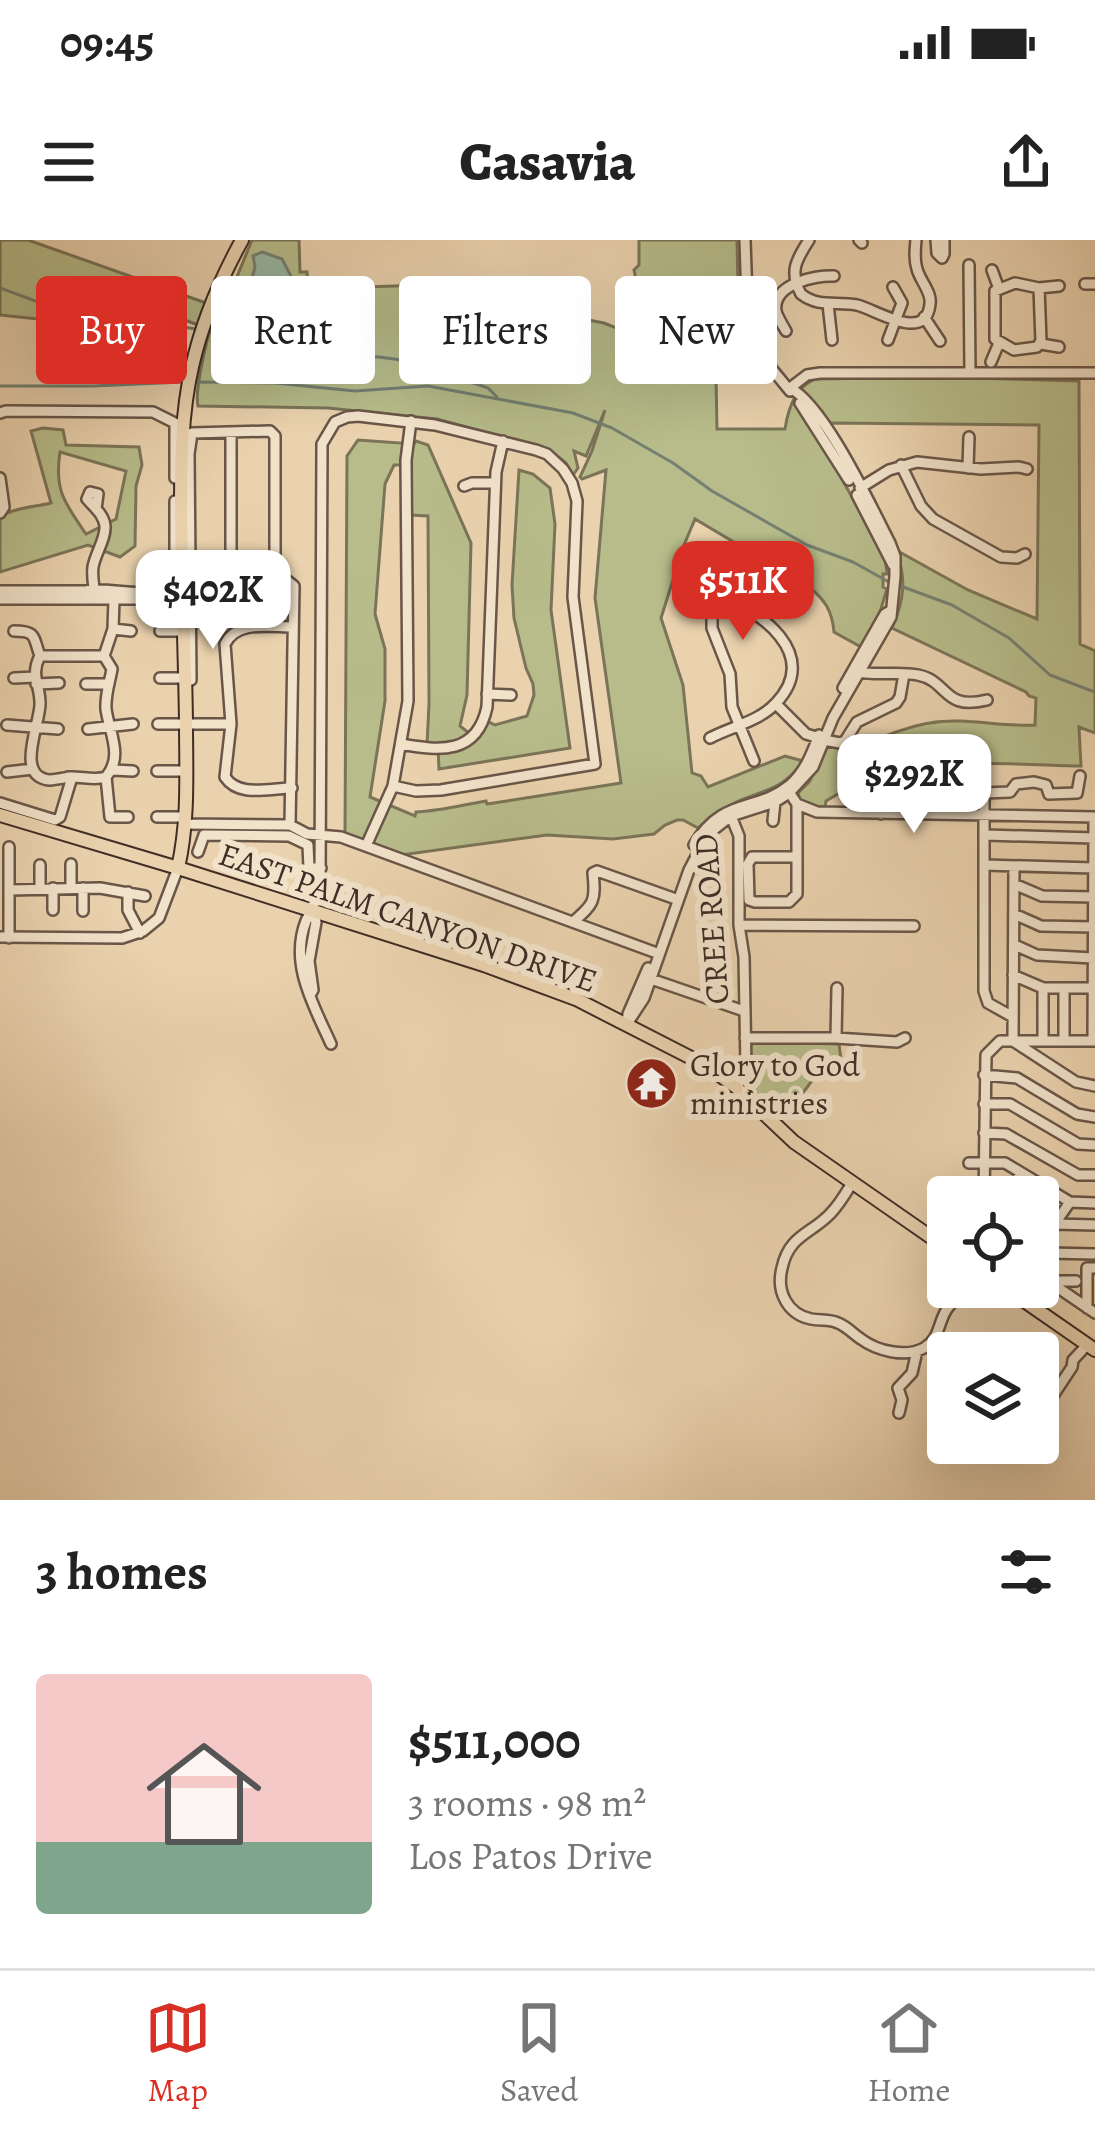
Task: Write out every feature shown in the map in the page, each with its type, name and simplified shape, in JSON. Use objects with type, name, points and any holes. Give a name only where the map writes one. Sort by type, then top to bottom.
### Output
[{"type":"main road","points":[[178,868],[186,820],[181,457],[186,405],[211,304],[242,240]]},
{"type":"main road","name":"EAST PALM CANYON DRIVE","points":[[0,815],[521,977],[627,1024],[707,1066],[794,1142],[927,1235]]},
{"type":"main road","points":[[1034,1308],[1091,1347]]},
{"type":"street","points":[[627,1024],[651,979],[697,852],[716,826],[731,816],[775,802],[800,775],[891,616],[895,594],[895,556],[890,542],[816,412],[773,370],[748,329],[746,240]]},
{"type":"street","points":[[809,240],[794,265],[796,285],[807,299],[860,305],[895,322],[913,323],[925,317],[931,299],[915,264],[916,240]]},
{"type":"street","points":[[969,265],[970,373]]},
{"type":"street","points":[[992,270],[999,290]]},
{"type":"street","points":[[786,331],[776,304],[782,292],[823,275],[834,276]]},
{"type":"street","points":[[1059,286],[1015,283],[994,294],[994,338],[999,344],[1018,350],[1041,344],[1059,347]]},
{"type":"street","points":[[888,340],[902,303],[893,287]]},
{"type":"street","points":[[1039,288],[1041,344]]},
{"type":"street","points":[[828,304],[832,340]]},
{"type":"street","points":[[969,315],[994,315]]},
{"type":"street","points":[[925,317],[940,341]]},
{"type":"street","points":[[992,362],[999,344]]},
{"type":"street","points":[[790,388],[820,373],[1095,373]]},
{"type":"street","points":[[0,413],[148,410],[175,423],[173,582],[162,591],[94,588],[0,595]]},
{"type":"street","points":[[309,885],[320,835],[322,444],[329,428],[347,417],[410,422],[503,440],[547,454],[572,483],[577,501],[573,597],[596,764],[441,790],[393,786]]},
{"type":"street","points":[[366,846],[393,786],[408,700],[406,460],[410,422]]},
{"type":"street","points":[[231,432],[231,577]]},
{"type":"street","points":[[186,708],[190,703],[185,577],[192,433],[273,432],[275,577]]},
{"type":"street","points":[[968,468],[969,437]]},
{"type":"street","points":[[401,744],[439,749],[470,740],[484,721],[495,483],[503,440]]},
{"type":"street","points":[[857,489],[897,467],[926,462],[1027,469]]},
{"type":"street","points":[[897,467],[933,519],[1001,556],[1025,554]]},
{"type":"street","points":[[0,478],[4,507],[0,513]]},
{"type":"street","points":[[464,486],[495,483]]},
{"type":"street","points":[[94,588],[93,570],[105,528],[96,509]]},
{"type":"street","points":[[730,562],[712,613],[712,628],[730,674],[732,707],[754,761]]},
{"type":"street","points":[[185,577],[275,577],[290,580],[294,586],[290,826]]},
{"type":"street","points":[[0,595],[183,599]]},
{"type":"street","points":[[710,738],[777,702],[791,673],[783,639],[759,614],[717,596]]},
{"type":"street","points":[[104,656],[113,629],[114,599]]},
{"type":"street","points":[[821,738],[854,667],[890,611]]},
{"type":"street","points":[[292,788],[241,790],[229,784],[224,770],[231,724],[226,639],[242,628],[293,627]]},
{"type":"street","points":[[113,629],[131,631]]},
{"type":"street","points":[[14,631],[32,634],[40,656],[35,666],[40,704],[32,744],[33,769]]},
{"type":"street","points":[[160,631],[184,631]]},
{"type":"street","points":[[40,656],[104,656]]},
{"type":"street","points":[[104,656],[112,669],[106,706],[114,742],[110,817],[128,817]]},
{"type":"street","points":[[859,672],[873,678],[924,677],[961,702],[987,700]]},
{"type":"street","points":[[777,702],[800,729],[836,746],[845,744],[861,720],[895,702],[907,675]]},
{"type":"street","points":[[86,683],[128,678]]},
{"type":"street","points":[[160,678],[185,678]]},
{"type":"street","points":[[14,679],[58,683]]},
{"type":"street","points":[[487,694],[511,694]]},
{"type":"street","points":[[7,724],[58,730]]},
{"type":"street","points":[[88,729],[133,724]]},
{"type":"street","points":[[158,724],[231,724]]},
{"type":"street","points":[[7,772],[33,769],[47,780],[97,780],[110,773],[133,771]]},
{"type":"street","points":[[157,771],[186,771]]},
{"type":"street","points":[[1049,794],[1077,793],[1080,776]]},
{"type":"street","points":[[0,802],[55,820],[69,777]]},
{"type":"street","points":[[908,813],[910,788],[970,781],[984,793],[985,998],[1013,1017]]},
{"type":"street","points":[[984,793],[1010,792],[1016,784],[1046,785],[1050,814]]},
{"type":"street","points":[[787,791],[797,804],[817,812],[1095,817],[1094,1041],[995,1043],[984,1061],[983,1176]]},
{"type":"street","points":[[627,1024],[691,851],[706,828],[729,810],[787,791]]},
{"type":"street","points":[[871,794],[881,814]]},
{"type":"street","points":[[773,821],[775,802]]},
{"type":"street","points":[[797,804],[797,857],[797,894],[789,902],[749,900],[752,857],[797,857]]},
{"type":"street","name":"CREE ROAD","points":[[731,816],[740,836],[739,925],[744,957],[745,1075],[736,1087]]},
{"type":"street","points":[[157,817],[218,830],[290,826],[307,834],[341,837],[654,952]]},
{"type":"street","points":[[198,852],[202,836],[218,830]]},
{"type":"street","points":[[257,830],[308,845],[320,890],[306,922],[304,985],[331,1044]]},
{"type":"street","points":[[985,836],[1094,838]]},
{"type":"street","points":[[6,850],[4,938],[122,938],[140,933],[163,912],[178,868]]},
{"type":"street","points":[[70,864],[70,888]]},
{"type":"street","points":[[40,865],[40,888]]},
{"type":"street","points":[[984,865],[1094,868]]},
{"type":"street","points":[[1013,1042],[1014,866]]},
{"type":"street","points":[[573,922],[591,905],[597,871],[673,898]]},
{"type":"street","points":[[1014,884],[1042,896],[1093,897]]},
{"type":"street","points":[[6,885],[145,896]]},
{"type":"street","points":[[53,888],[53,910]]},
{"type":"street","points":[[83,889],[83,911]]},
{"type":"street","points":[[128,892],[128,910],[140,933]]},
{"type":"street","points":[[6,912],[23,910]]},
{"type":"street","points":[[1014,914],[1041,926],[1093,927]]},
{"type":"street","points":[[739,925],[914,926]]},
{"type":"street","points":[[1015,945],[1037,956],[1093,958]]},
{"type":"street","points":[[1013,975],[1043,988],[1093,988]]},
{"type":"street","points":[[651,979],[744,1011]]},
{"type":"street","points":[[836,1038],[837,988]]},
{"type":"street","points":[[1043,988],[1043,1041]]},
{"type":"street","points":[[1064,988],[1064,1041]]},
{"type":"street","points":[[745,1038],[897,1042],[905,1038]]},
{"type":"street","points":[[1013,1042],[1076,1082],[1095,1086]]},
{"type":"street","points":[[984,1075],[1016,1078],[1077,1114],[1095,1117]]},
{"type":"street","points":[[984,1104],[1010,1104],[1078,1144],[1095,1145]]},
{"type":"street","points":[[984,1133],[1006,1134],[1078,1175],[1095,1174]]},
{"type":"street","points":[[969,1163],[1005,1163],[1070,1202],[1095,1203]]},
{"type":"street","points":[[852,1183],[831,1214],[796,1238],[786,1256],[780,1276],[789,1307],[809,1318],[844,1326],[864,1342],[892,1352],[916,1351],[933,1341],[948,1308]]},
{"type":"street","points":[[1059,1218],[1070,1202]]},
{"type":"street","points":[[1059,1225],[1095,1225]]},
{"type":"street","points":[[1059,1253],[1095,1254]]},
{"type":"street","points":[[1075,1299],[1076,1269],[1091,1268],[1091,1310]]},
{"type":"street","points":[[1076,1281],[1054,1285],[1091,1310]]},
{"type":"street","points":[[1059,1387],[1091,1347]]},
{"type":"street","points":[[899,1413],[898,1388],[912,1372],[916,1351]]},
{"type":"green space","points":[[0,240],[28,240],[130,276],[36,276],[36,319],[0,315]]},
{"type":"green space","points":[[252,240],[299,240],[300,272],[307,276],[237,276]]},
{"type":"green space","points":[[639,240],[737,240],[738,276],[635,276]]},
{"type":"green space","points":[[399,286],[399,384],[591,384],[591,321],[615,327],[615,384],[716,384],[717,429],[785,429],[794,400],[815,379],[1079,381],[1080,644],[1095,651],[1095,733],[1079,727],[1081,766],[917,768],[855,786],[826,801],[825,807],[800,800],[798,793],[828,746],[854,745],[943,721],[1035,725],[1036,698],[892,628],[903,590],[896,550],[968,590],[1037,619],[1039,425],[830,423],[816,432],[885,557],[883,587],[887,589],[861,647],[834,632],[827,606],[808,586],[695,519],[661,618],[683,685],[692,773],[701,776],[708,787],[785,756],[803,761],[789,777],[728,807],[698,828],[677,820],[654,834],[613,839],[547,835],[401,855],[345,835],[347,456],[358,440],[428,445],[471,543],[467,695],[460,726],[475,738],[487,721],[495,725],[527,716],[534,695],[514,618],[519,470],[550,488],[555,524],[551,610],[570,748],[439,769],[438,747],[427,745],[428,516],[410,515],[409,465],[394,465],[385,484],[375,614],[385,649],[385,701],[370,797],[415,816],[416,812],[621,783],[595,598],[606,470],[580,477],[605,410],[586,456],[574,451],[578,468],[573,475],[550,450],[437,419],[328,408],[198,406],[211,328],[211,384],[375,384],[375,287]]},
{"type":"green space","points":[[187,296],[206,303],[198,325],[187,321]]},
{"type":"green space","points":[[63,430],[66,445],[139,447],[142,465],[136,486],[135,546],[120,557],[88,545],[0,572],[0,516],[51,503],[31,431]],"holes":[[[60,452],[126,471],[116,519],[86,534],[63,496]]]},
{"type":"green space","points":[[755,1042],[839,1044],[841,1059],[833,1068],[822,1066],[796,1100],[775,1113],[748,1087],[750,1046]]},
{"type":"shaded area","points":[[262,252],[282,259],[291,276],[253,276],[253,256]]},
{"type":"waterway","points":[[0,288],[76,316],[196,329]]},
{"type":"waterway","points":[[205,332],[330,356],[409,361],[488,388],[497,397]]},
{"type":"waterway","points":[[194,382],[355,391],[428,386],[573,413],[612,428],[807,545],[952,605],[1009,638],[1050,675],[1095,692]]},
{"type":"waterway","points":[[0,386],[138,384]]},
{"type":"place","name":"Glory to God ministries","points":[[651,1083]]}]
